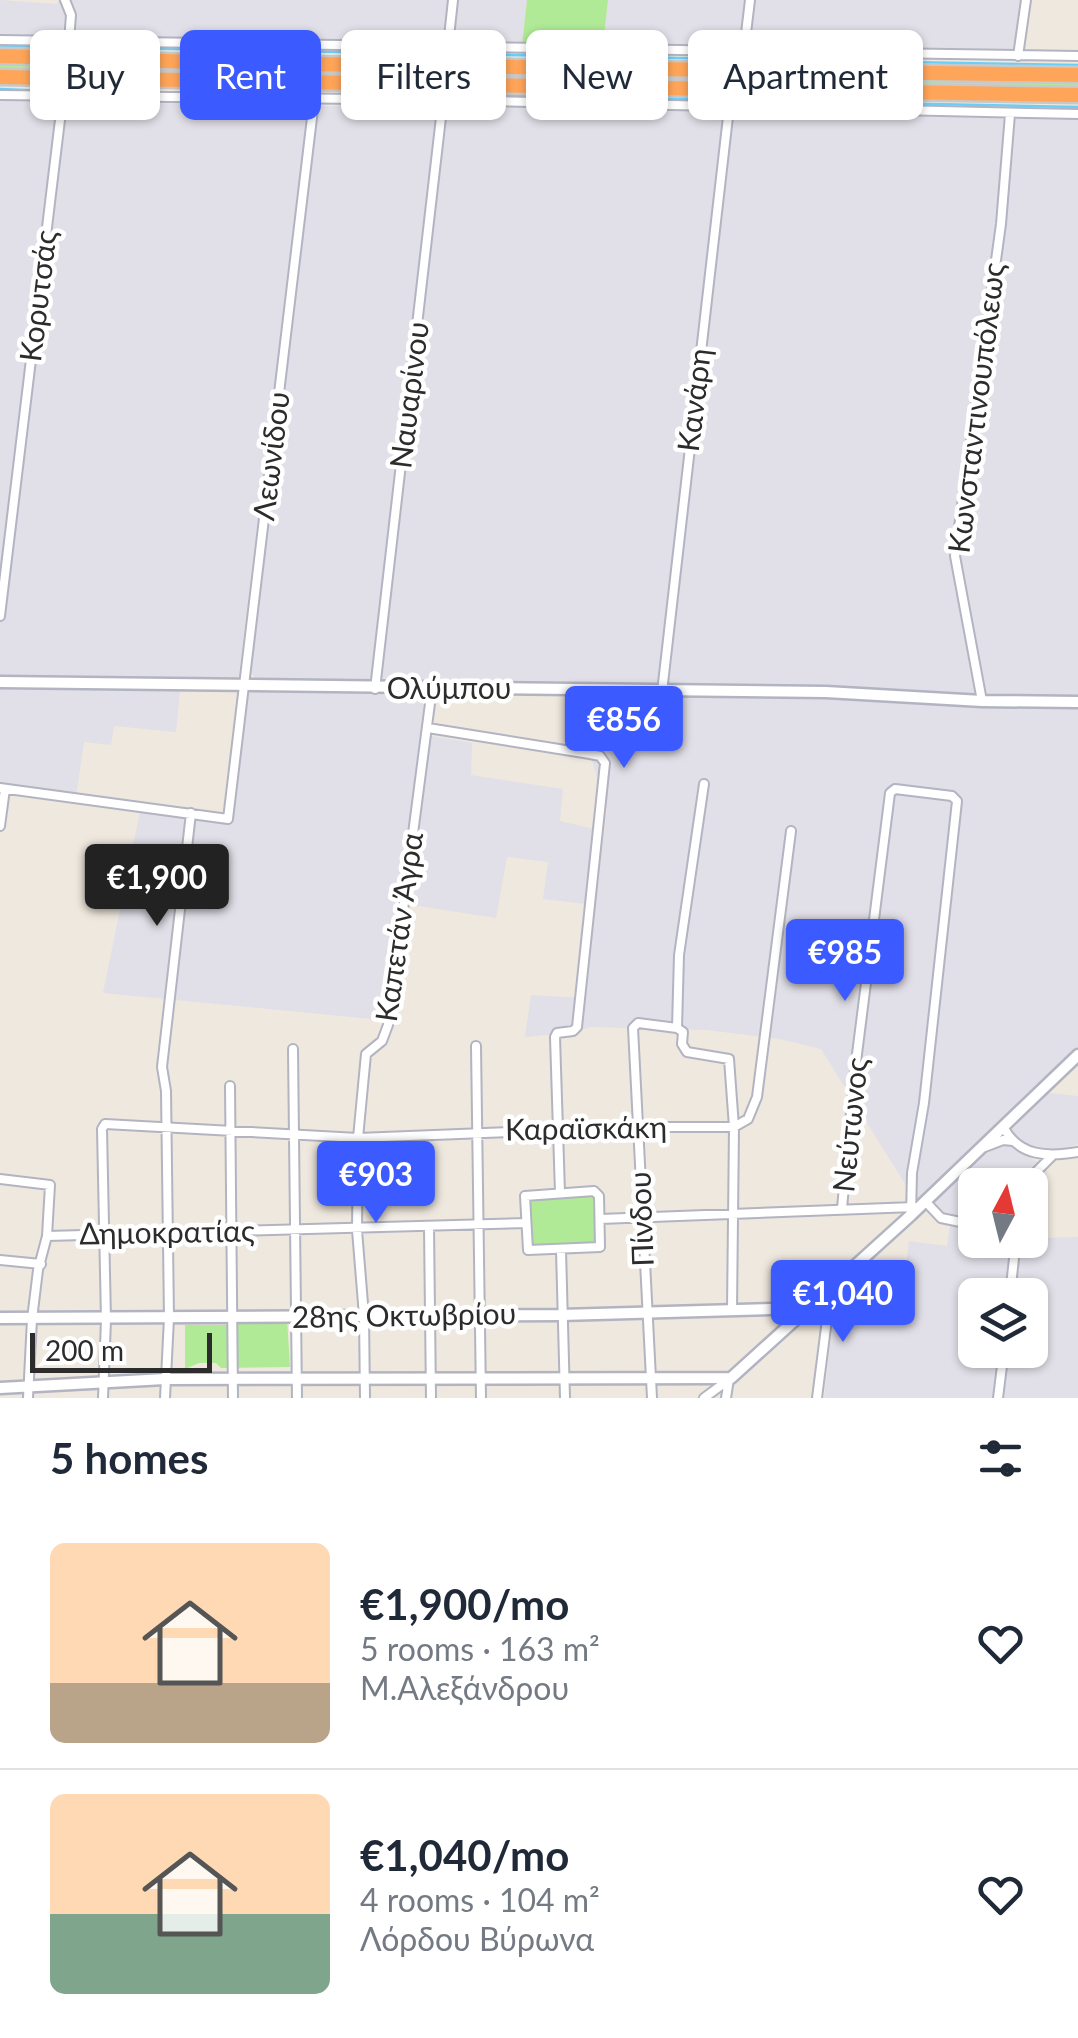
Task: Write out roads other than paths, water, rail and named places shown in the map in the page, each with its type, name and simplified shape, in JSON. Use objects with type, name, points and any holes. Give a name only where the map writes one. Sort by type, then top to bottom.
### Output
[{"type":"highway","points":[[0,56],[1078,75]]},
{"type":"highway","points":[[0,77],[1078,95]]},
{"type":"main road","name":"Ολύμπου","points":[[0,682],[874,693],[982,701],[1078,702]]},
{"type":"main road","points":[[0,1388],[28,1392],[166,1379],[730,1379],[1078,1055]]},
{"type":"main road","name":"28ης Οκτωβρίου","points":[[0,1318],[561,1315],[808,1308]]},
{"type":"street","points":[[65,0],[70,30]]},
{"type":"street","points":[[450,30],[453,0]]},
{"type":"street","points":[[746,30],[750,0]]},
{"type":"street","points":[[1018,56],[1026,0]]},
{"type":"street","points":[[0,40],[30,40]]},
{"type":"street","points":[[160,42],[341,45]]},
{"type":"street","points":[[506,47],[688,49]]},
{"type":"street","points":[[923,54],[1078,56]]},
{"type":"street","points":[[0,95],[30,95]]},
{"type":"street","points":[[506,102],[688,107]]},
{"type":"street","points":[[923,112],[1078,114]]},
{"type":"street","name":"Κωνσταντινουπόλεως","points":[[982,701],[955,556],[1001,224],[1010,114]]},
{"type":"street","name":"Κορυτσάς","points":[[0,616],[60,120]]},
{"type":"street","name":"Λεωνίδου","points":[[191,814],[228,818],[230,810],[312,120]]},
{"type":"street","name":"Ναυαρίνου","points":[[374,689],[441,120]]},
{"type":"street","name":"Κανάρη","points":[[662,692],[728,120]]},
{"type":"street","name":"Καπετάν Άγρα","points":[[365,1398],[357,1230],[358,1138],[366,1054],[382,1041],[388,1025],[432,688]]},
{"type":"street","points":[[428,728],[590,754],[600,756],[605,763],[577,1028],[556,1034],[560,1193]]},
{"type":"street","points":[[704,784],[680,955],[676,1028],[682,1032],[684,1050],[729,1059],[734,1127],[732,1310]]},
{"type":"street","points":[[0,826],[3,789],[191,814],[163,1048],[169,1318],[165,1398]]},
{"type":"street","name":"Νεύτωνος","points":[[842,1208],[855,1070],[893,789],[952,796],[957,801],[924,1103],[912,1173],[917,1207]]},
{"type":"street","points":[[734,1127],[748,1120],[758,1097],[791,830]]},
{"type":"street","name":"Πίνδου","points":[[652,1398],[633,1026],[638,1023],[676,1028]]},
{"type":"street","points":[[476,1046],[482,1398]]},
{"type":"street","points":[[292,1049],[298,1398]]},
{"type":"street","points":[[230,1086],[233,1398]]},
{"type":"street","name":"Καραϊσκάκη","points":[[104,1234],[102,1129],[108,1124],[358,1138],[734,1127]]},
{"type":"street","points":[[1004,1126],[1013,1141]]},
{"type":"street","points":[[980,1150],[1003,1140],[1034,1153],[1078,1152]]},
{"type":"street","points":[[1041,1168],[1054,1155]]},
{"type":"street","points":[[0,1179],[50,1185],[48,1236],[32,1319],[28,1392]]},
{"type":"street","points":[[597,1192],[600,1220],[598,1248],[528,1250],[524,1196],[597,1192]]},
{"type":"street","points":[[600,1220],[917,1207],[958,1221]]},
{"type":"street","name":"Δημοκρατίας","points":[[48,1236],[526,1223]]},
{"type":"street","points":[[428,1227],[430,1398]]},
{"type":"street","points":[[103,1398],[104,1234]]},
{"type":"street","points":[[562,1250],[565,1398]]},
{"type":"street","name":"Δημοκρατίας","points":[[0,1260],[41,1264]]},
{"type":"street","points":[[817,1398],[832,1288]]},
{"type":"street","points":[[998,1398],[1002,1368]]},
{"type":"street","points":[[704,1398],[730,1379]]},
{"type":"street","points":[[726,1398],[730,1379]]},
{"type":"waterway","points":[[0,46],[1078,65]]},
{"type":"waterway","points":[[0,89],[30,90]]},
{"type":"waterway","points":[[160,93],[178,93]]},
{"type":"waterway","points":[[321,95],[1078,107]]}]
